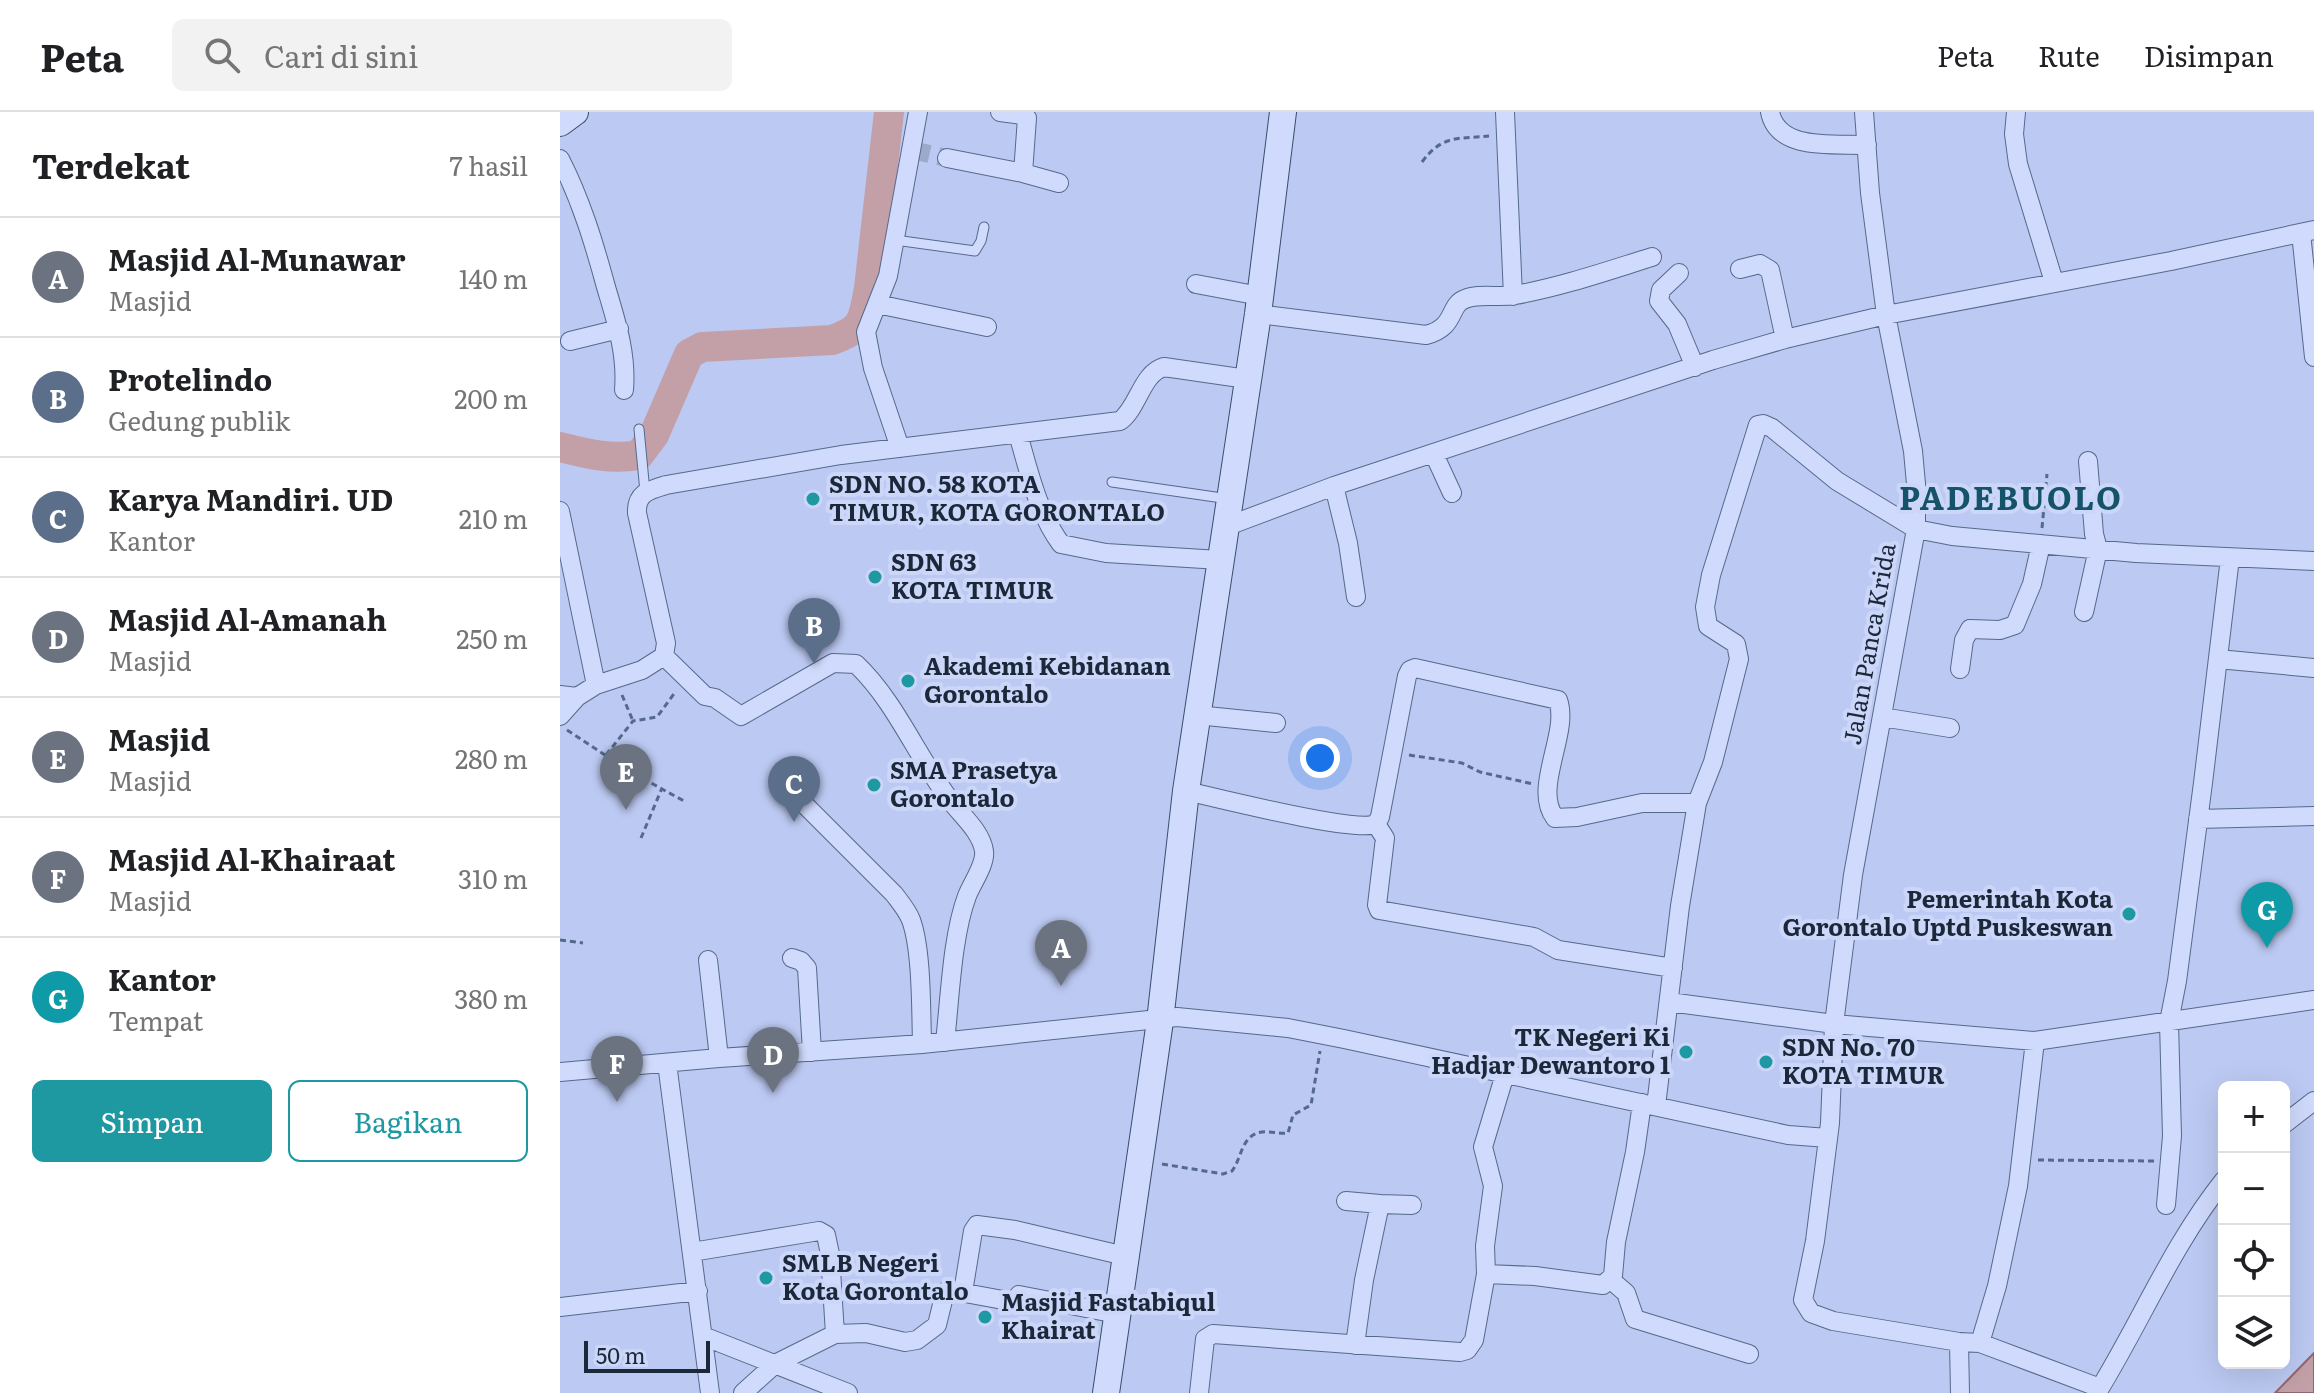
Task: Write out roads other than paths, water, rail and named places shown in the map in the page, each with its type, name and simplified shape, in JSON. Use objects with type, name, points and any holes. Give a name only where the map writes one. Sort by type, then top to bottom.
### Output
[{"type":"street","points":[[560,123],[575,112]]},
{"type":"street","points":[[900,448],[873,368],[866,332],[888,276],[918,112]]},
{"type":"street","points":[[1000,112],[1027,118],[1023,173]]},
{"type":"street","points":[[1106,1393],[1160,1021],[1186,791],[1259,305],[1283,112]]},
{"type":"street","points":[[1505,112],[1513,296]]},
{"type":"street","points":[[1770,112],[1772,123],[1780,133],[1790,138],[1803,142],[1867,145]]},
{"type":"street","name":"Jalan Panca Krida","points":[[1864,112],[1870,193],[1886,315],[1913,451],[1916,529],[1853,875],[1834,1024],[1828,1138],[1815,1241],[1803,1300],[1808,1310],[1833,1321],[1959,1342]]},
{"type":"street","points":[[2016,112],[2014,134],[2018,164],[2054,282]]},
{"type":"street","points":[[947,158],[1059,183]]},
{"type":"street","points":[[560,159],[582,205],[619,329],[625,367],[624,390]]},
{"type":"street","points":[[1225,527],[1334,486],[1785,339],[1886,315],[2307,232],[2314,357]]},
{"type":"street","points":[[1196,284],[1259,305],[1426,335],[1448,323],[1462,300],[1513,296],[1652,257]]},
{"type":"street","points":[[1740,269],[1760,264],[1770,270],[1785,339]]},
{"type":"street","points":[[1679,273],[1661,290],[1659,301],[1677,324],[1695,367]]},
{"type":"street","points":[[877,304],[987,327]]},
{"type":"street","points":[[570,341],[619,329]]},
{"type":"street","points":[[560,716],[568,696],[642,670],[664,656],[666,643],[637,513],[644,482],[666,485],[900,448],[1120,421],[1128,415],[1150,376],[1159,368],[1171,367],[1247,379]]},
{"type":"street","points":[[1486,1274],[1535,1276],[1603,1285],[1611,1280],[1669,1002],[1680,906],[1697,803],[1717,749],[1739,659],[1736,644],[1708,626],[1705,607],[1711,575],[1755,428],[1763,424],[1772,428],[1837,481],[1916,529],[1952,536],[2098,549],[2314,561]]},
{"type":"street","points":[[1018,434],[1035,492],[1051,530],[1061,544],[1106,553],[1220,560]]},
{"type":"street","points":[[1434,454],[1452,493]]},
{"type":"street","points":[[2084,612],[2098,549],[2088,461]]},
{"type":"street","points":[[1334,486],[1348,543],[1356,597]]},
{"type":"street","points":[[560,511],[596,685]]},
{"type":"street","points":[[1960,669],[1964,640],[1970,629],[2000,630],[2015,625],[2032,584],[2041,544]]},
{"type":"street","points":[[2166,1205],[2171,1161],[2169,1022],[2177,981],[2230,558]]},
{"type":"street","points":[[664,656],[705,696],[715,698],[741,716],[833,663],[856,664],[883,695],[949,799],[972,827],[985,855],[966,900],[961,921],[945,1042]]},
{"type":"street","points":[[2218,659],[2314,668]]},
{"type":"street","points":[[1186,791],[1319,820],[1367,828],[1376,824],[1380,817],[1407,676],[1415,668],[1555,697],[1560,703],[1561,714],[1548,798],[1551,814],[1560,819],[1642,803],[1697,803]]},
{"type":"street","points":[[1197,715],[1276,723]]},
{"type":"street","points":[[1882,717],[1950,728]]},
{"type":"street","points":[[785,785],[887,887],[912,922],[919,971],[922,1044]]},
{"type":"street","points":[[2198,819],[2314,816]]},
{"type":"street","points":[[1376,824],[1385,841],[1377,905],[1379,910],[1534,937],[1558,950],[1673,968]]},
{"type":"street","points":[[792,958],[801,961],[807,968],[812,1052]]},
{"type":"street","points":[[708,960],[719,1058]]},
{"type":"street","points":[[1669,1002],[1834,1024],[2035,1041],[2314,1000]]},
{"type":"street","points":[[560,1072],[922,1044],[1196,1017],[1288,1028],[1788,1135],[1828,1138]]},
{"type":"street","points":[[1980,1343],[2011,1225],[2022,1160],[2035,1041]]},
{"type":"street","points":[[667,1063],[710,1393]]},
{"type":"street","points":[[1199,1393],[1205,1339],[1220,1333],[1448,1353],[1467,1350],[1474,1340],[1486,1274],[1485,1246],[1493,1186],[1483,1147],[1505,1074]]},
{"type":"street","points":[[2290,1119],[2314,1101]]},
{"type":"street","points":[[1960,1393],[1959,1342],[1980,1343],[2098,1390],[2182,1239],[2218,1188]]},
{"type":"street","points":[[1346,1201],[1412,1205]]},
{"type":"street","points":[[1355,1345],[1364,1280],[1380,1204]]},
{"type":"street","points":[[963,1292],[977,1225],[1015,1230],[1125,1256]]},
{"type":"street","points":[[692,1252],[819,1231],[826,1235],[835,1334]]},
{"type":"street","points":[[1611,1280],[1626,1293],[1635,1319],[1749,1354]]},
{"type":"street","points":[[560,1307],[698,1291]]},
{"type":"street","points":[[743,1393],[775,1364],[835,1334],[866,1333],[912,1342],[937,1325],[945,1292],[963,1292],[1014,1302],[1019,1295],[1117,1314]]},
{"type":"street","points":[[703,1336],[848,1393]]},
{"type":"lane","points":[[895,240],[975,251],[984,227]]},
{"type":"lane","points":[[639,429],[644,482]]},
{"type":"lane","points":[[1112,482],[1229,499]]},
{"type":"waterway","points":[[560,447],[609,457],[639,455],[654,435],[689,354],[702,347],[832,340],[856,327],[863,316],[869,288],[889,112]]},
{"type":"tunnel","points":[[912,150],[947,158]]},
{"type":"place","name":"SDN NO. 58 KOTA TIMUR, KOTA GORONTALO","points":[[813,499]]},
{"type":"place","name":"SDN 63 KOTA TIMUR","points":[[875,577]]},
{"type":"place","name":"Protelindo","points":[[814,664]]},
{"type":"place","name":"Akademi Kebidanan Gorontalo","points":[[908,681]]},
{"type":"place","name":"SMA Prasetya Gorontalo","points":[[874,785]]},
{"type":"place","name":"Masjid","points":[[626,810]]},
{"type":"place","name":"Karya Mandiri. UD","points":[[794,822]]},
{"type":"place","name":"Pemerintah Kota Gorontalo Uptd Puskeswan","points":[[2129,914]]},
{"type":"place","name":"Kantor","points":[[2267,948]]},
{"type":"place","name":"Masjid Al-Munawar","points":[[1061,986]]},
{"type":"place","name":"TK Negeri Ki Hadjar Dewantoro 1","points":[[1686,1052]]},
{"type":"place","name":"SDN No. 70 KOTA TIMUR","points":[[1766,1062]]},
{"type":"place","name":"Masjid Al-Amanah","points":[[773,1093]]},
{"type":"place","name":"Masjid Al-Khairaat","points":[[617,1102]]},
{"type":"place","name":"SMLB Negeri Kota Gorontalo","points":[[766,1278]]},
{"type":"place","name":"Masjid Fastabiqul Khairat","points":[[985,1317]]},
{"type":"district","name":"PADEBUOLO","points":[[2011,499]]}]
